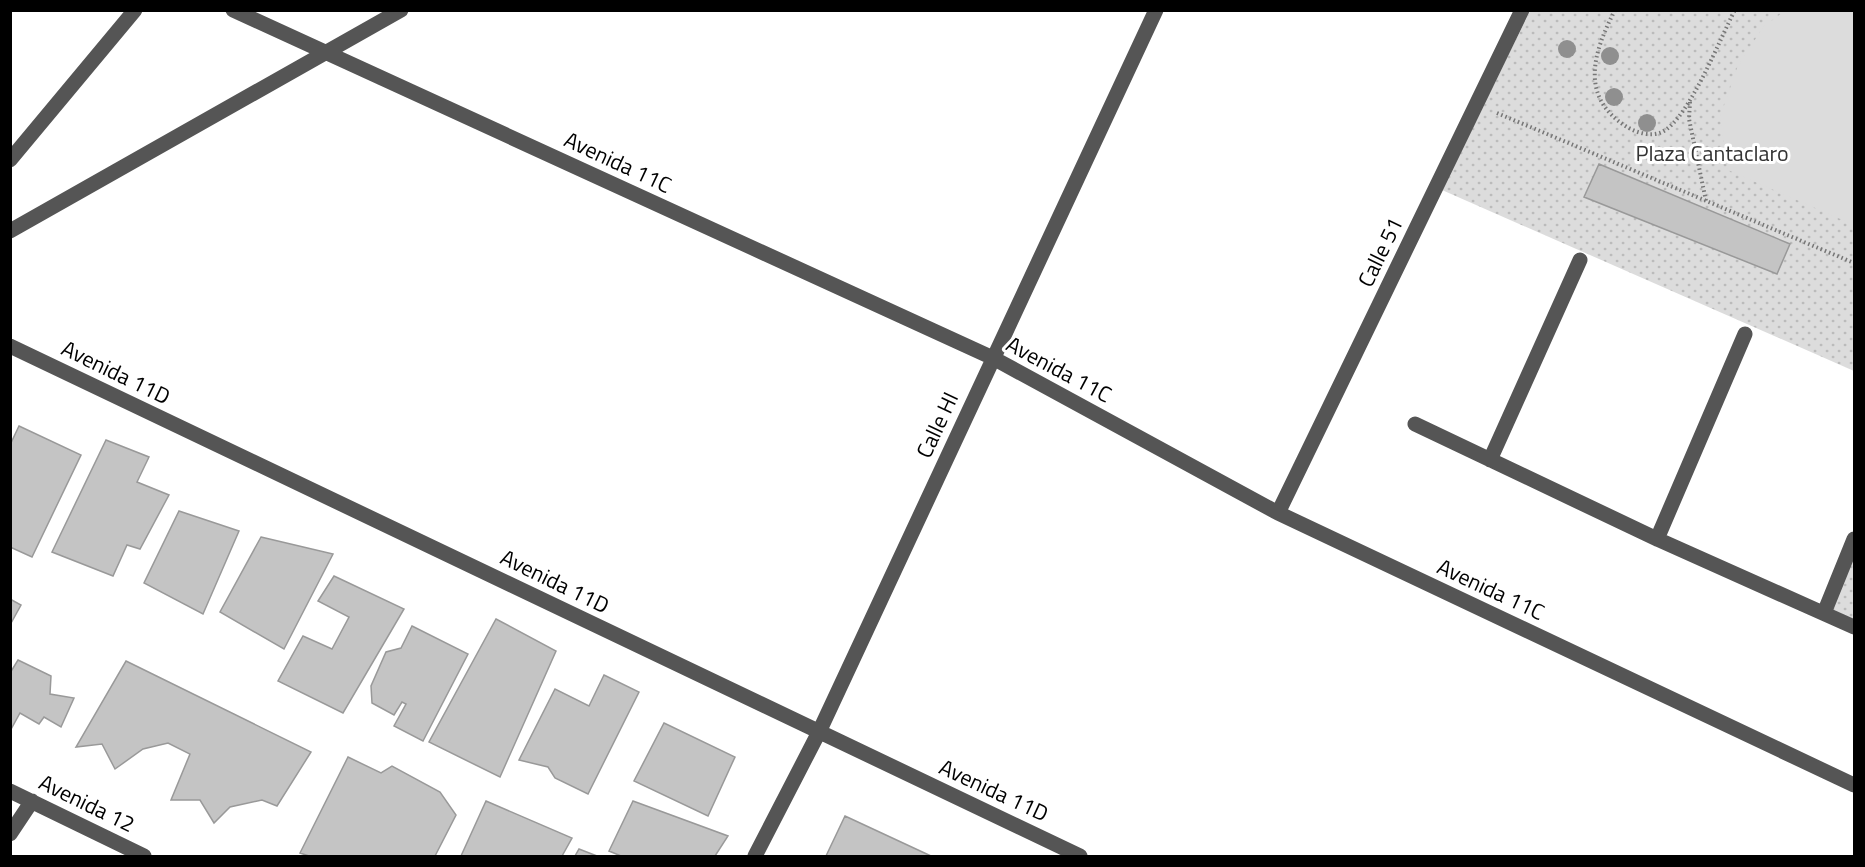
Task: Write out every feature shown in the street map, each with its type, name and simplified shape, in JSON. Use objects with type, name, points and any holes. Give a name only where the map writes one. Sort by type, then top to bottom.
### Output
[{"type":"street","points":[[10,160],[135,10]]},
{"type":"street","name":"Avenida 11C","points":[[233,10],[993,358],[1278,513],[1854,785]]},
{"type":"street","points":[[10,231],[401,10]]},
{"type":"street","name":"Calle HI","points":[[755,856],[819,732],[1156,10]]},
{"type":"street","name":"Calle 51","points":[[1278,513],[1522,10]]},
{"type":"street","points":[[1490,460],[1580,260]]},
{"type":"street","points":[[1658,539],[1744,334]]},
{"type":"street","name":"Avenida 11D","points":[[10,346],[1080,856]]},
{"type":"street","points":[[1415,424],[1658,539],[1854,627]]},
{"type":"street","points":[[1824,613],[1854,539]]},
{"type":"street","name":"Avenida 12","points":[[10,791],[144,856]]},
{"type":"street","points":[[10,834],[32,801]]},
{"type":"path","points":[[1615,10],[1596,54],[1594,76],[1601,105],[1616,120],[1633,130],[1648,134],[1663,132],[1690,99],[1735,10]]},
{"type":"path","points":[[1690,99],[1689,119],[1706,202]]},
{"type":"path","points":[[1477,104],[1854,263]]},
{"type":"green space","points":[[1786,10],[1854,11],[1854,225],[1728,170],[1720,117],[1737,68],[1763,27]]},
{"type":"green space","name":"Plaza Cantaclaro","points":[[1530,11],[1854,11],[1854,371],[1442,190]]},
{"type":"green space","points":[[1854,557],[1854,620],[1832,609]]},
{"type":"building","points":[[1599,164],[1790,244],[1777,274],[1584,197]]},
{"type":"building","points":[[19,426],[81,455],[32,557],[10,547],[10,445]]},
{"type":"building","points":[[106,440],[149,457],[137,482],[169,495],[140,549],[127,545],[113,576],[52,552]]},
{"type":"building","points":[[179,511],[239,531],[203,614],[144,583]]},
{"type":"building","points":[[261,537],[333,554],[284,649],[220,612]]},
{"type":"building","points":[[334,576],[404,609],[343,713],[278,681],[303,636],[332,649],[349,617],[318,601]]},
{"type":"building","points":[[10,599],[21,605],[10,625]]},
{"type":"building","points":[[496,619],[556,651],[500,777],[429,742]]},
{"type":"building","points":[[412,626],[468,654],[423,741],[394,726],[406,704],[402,702],[394,715],[372,703],[371,686],[386,652],[401,648]]},
{"type":"building","points":[[18,660],[51,676],[50,694],[74,698],[61,727],[44,717],[39,724],[20,713],[10,731],[10,673]]},
{"type":"building","points":[[126,661],[311,752],[277,806],[262,800],[230,807],[214,823],[200,800],[171,800],[190,754],[168,743],[143,749],[115,769],[102,744],[76,747]]},
{"type":"building","points":[[604,675],[639,692],[588,794],[555,778],[548,767],[519,760],[555,689],[589,706]]},
{"type":"building","points":[[664,723],[735,757],[708,816],[634,781]]},
{"type":"building","points":[[348,757],[381,773],[392,766],[440,792],[456,815],[435,856],[309,856],[300,853]]},
{"type":"building","points":[[486,801],[572,838],[562,856],[461,856]]},
{"type":"building","points":[[633,801],[728,836],[715,856],[621,856],[609,851]]},
{"type":"building","points":[[845,816],[931,856],[826,856]]},
{"type":"building","points":[[579,849],[597,856],[575,856]]}]
